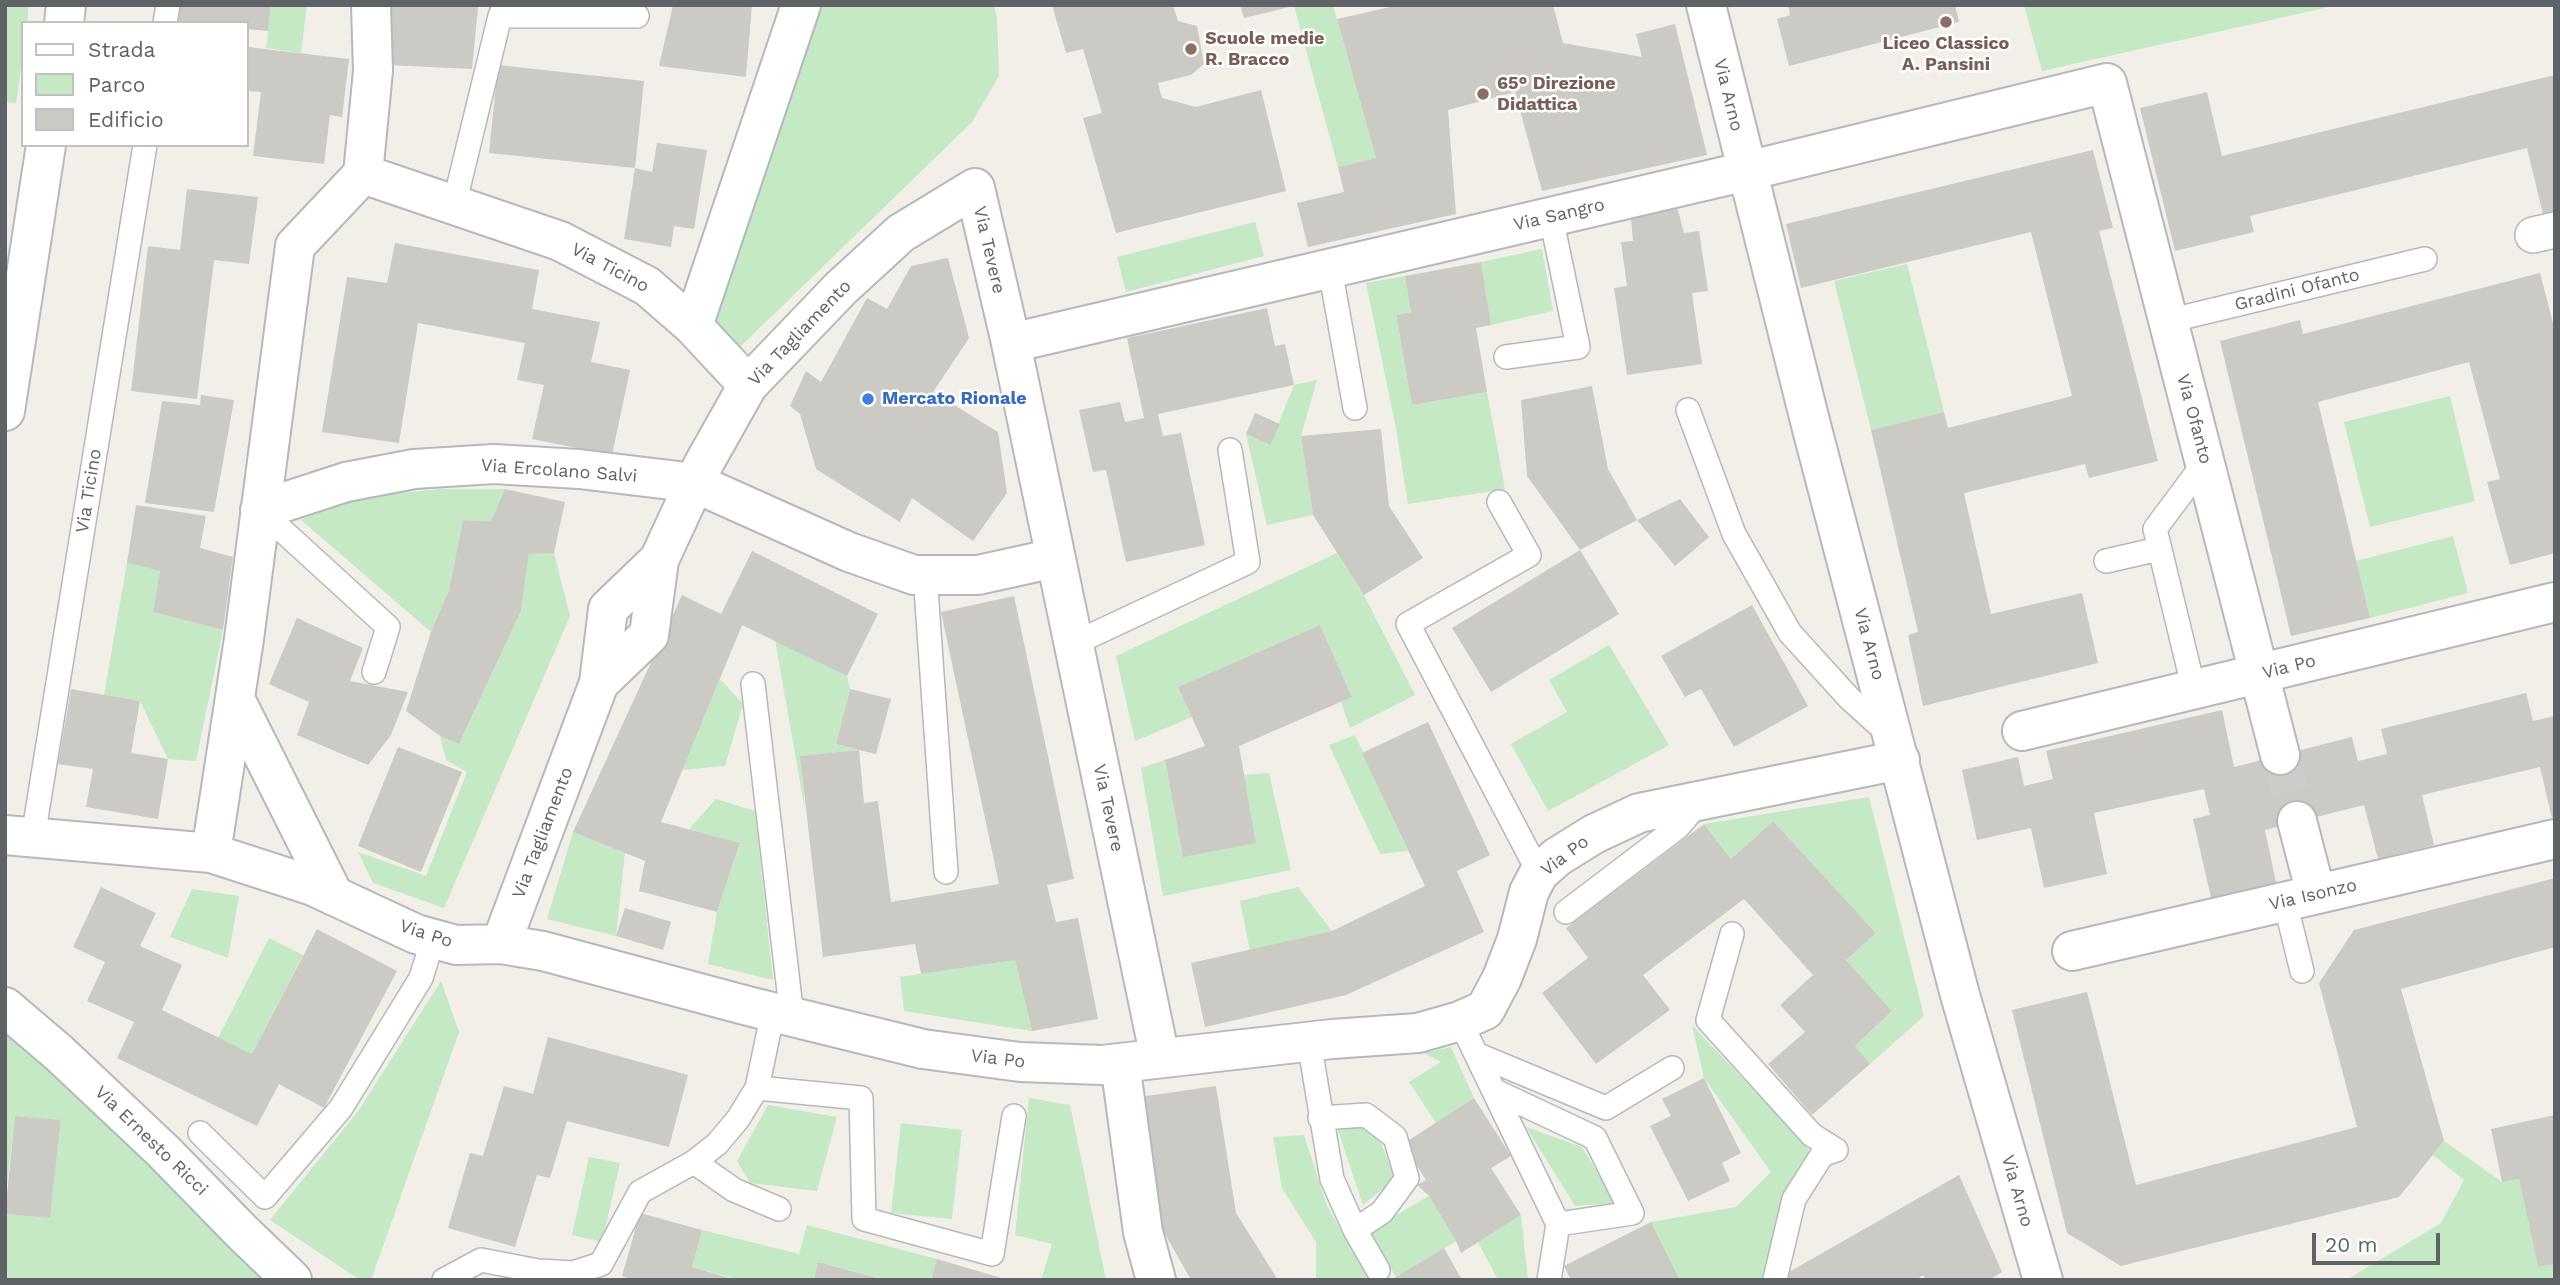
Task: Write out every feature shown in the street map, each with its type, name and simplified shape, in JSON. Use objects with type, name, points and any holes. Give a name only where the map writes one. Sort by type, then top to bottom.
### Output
[{"type":"street","points":[[211,853],[235,699],[295,246],[363,174],[373,71],[371,5]]},
{"type":"street","points":[[694,326],[801,5]]},
{"type":"street","name":"Via Arno","points":[[1706,5],[1746,171],[1960,995],[2043,1280]]},
{"type":"street","name":"Via Sangro","points":[[1011,343],[1746,171],[2107,83]]},
{"type":"street","name":"Via Ofanto","points":[[2107,83],[2280,755]]},
{"type":"street","points":[[5,411],[46,147]]},
{"type":"street","name":"Via Ticino","points":[[363,174],[560,241],[647,286],[694,326],[748,385]]},
{"type":"street","name":"Via Tevere","points":[[975,188],[1011,343],[1160,1058]]},
{"type":"street","name":"Via Tagliamento","points":[[501,944],[599,683],[649,635],[659,560],[695,483],[748,385],[841,288],[901,233],[975,188]]},
{"type":"street","name":"Via Ercolano Salvi","points":[[260,510],[346,482],[414,469],[494,464],[579,469],[695,483]]},
{"type":"street","points":[[695,483],[849,552],[914,576],[978,575],[1055,558]]},
{"type":"street","name":"Via Po","points":[[2022,731],[2555,602]]},
{"type":"street","points":[[235,699],[334,896]]},
{"type":"street","name":"Via Po","points":[[19,836],[211,853],[313,886],[416,934],[433,939],[456,945],[501,944],[543,951],[923,1049],[1020,1062],[1120,1063],[1309,1042],[1418,1034],[1468,1038],[1502,978],[1514,949],[1529,892],[1539,873],[1558,857],[1594,834],[1639,813],[1897,749]]},
{"type":"street","points":[[2297,821],[2301,898]]},
{"type":"street","name":"Via Isonzo","points":[[2072,951],[2555,838]]},
{"type":"street","name":"Via Ernesto Ricci","points":[[5,1007],[59,1053],[163,1151],[292,1280]]},
{"type":"street","points":[[1120,1063],[1143,1232],[1156,1280]]},
{"type":"lane","points":[[454,205],[502,11],[637,16]]},
{"type":"lane","name":"Via Ticino","points":[[19,836],[145,147]]},
{"type":"lane","points":[[1506,357],[1578,347],[1551,217]]},
{"type":"lane","name":"Gradini Ofanto","points":[[2168,321],[2425,259]]},
{"type":"lane","points":[[1330,269],[1355,408]]},
{"type":"lane","points":[[1688,410],[1734,534],[1790,633],[1897,749]]},
{"type":"lane","points":[[1073,644],[1248,562],[1230,450]]},
{"type":"lane","points":[[2194,690],[2155,529],[2205,462]]},
{"type":"lane","points":[[1499,502],[1529,555],[1408,624],[1539,873]]},
{"type":"lane","points":[[260,510],[388,627],[374,672]]},
{"type":"lane","points":[[2106,561],[2160,549]]},
{"type":"lane","points":[[925,575],[946,872]]},
{"type":"lane","points":[[444,1280],[481,1260],[573,1273],[601,1264],[640,1192],[694,1162],[717,1144],[738,1119],[757,1088],[783,1014],[753,684]]},
{"type":"lane","points":[[1566,912],[1678,827],[1701,799]]},
{"type":"lane","points":[[2301,898],[2302,971]]},
{"type":"lane","points":[[1732,934],[1708,1020],[1812,1135],[1836,1150],[1822,1155],[1794,1199],[1775,1279]]},
{"type":"lane","points":[[200,1133],[265,1197],[341,1108],[421,978],[433,939]]},
{"type":"lane","points":[[1468,1038],[1605,1108],[1672,1068]]},
{"type":"lane","points":[[1468,1038],[1558,1224],[1549,1280]]},
{"type":"lane","points":[[1309,1042],[1332,1179],[1354,1230],[1378,1270]]},
{"type":"lane","points":[[757,1088],[861,1098],[864,1219],[992,1254],[1014,1116]]},
{"type":"lane","points":[[1495,1091],[1595,1138],[1632,1213],[1558,1224]]},
{"type":"lane","points":[[1321,1118],[1366,1115],[1395,1137],[1407,1178],[1382,1212],[1354,1230]]},
{"type":"lane","points":[[694,1162],[734,1190],[779,1209]]},
{"type":"green space","points":[[5,5],[29,5],[27,21],[21,21],[21,67],[16,103],[5,102]]},
{"type":"green space","points":[[271,5],[307,5],[301,53],[266,48]]},
{"type":"green space","points":[[822,5],[994,5],[999,76],[972,122],[738,349],[715,321]]},
{"type":"green space","points":[[1333,5],[1376,158],[1338,167],[1294,6]]},
{"type":"green space","points":[[2024,5],[2329,5],[2329,7],[2042,71]]},
{"type":"green space","points":[[1255,222],[1264,256],[1126,292],[1117,257]]},
{"type":"green space","points":[[1542,249],[1553,311],[1491,325],[1481,262]]},
{"type":"green space","points":[[1907,264],[1944,412],[1871,430],[1834,281]]},
{"type":"green space","points":[[1405,276],[1411,312],[1396,315],[1412,405],[1487,392],[1505,489],[1408,504],[1396,428],[1366,283]]},
{"type":"green space","points":[[1317,380],[1301,436],[1313,515],[1267,525],[1246,434],[1270,445],[1294,385]]},
{"type":"green space","points":[[2450,396],[2475,501],[2370,527],[2344,422]]},
{"type":"green space","points":[[441,489],[505,489],[491,521],[463,520],[449,590],[431,632],[301,520],[351,498]]},
{"type":"green space","points":[[2453,536],[2468,593],[2370,618],[2356,561]]},
{"type":"green space","points":[[554,553],[570,616],[444,908],[373,883],[358,852],[426,876],[467,772],[446,760],[440,736],[459,744],[521,611],[529,554]]},
{"type":"green space","points":[[1337,553],[1364,595],[1415,695],[1350,728],[1341,702],[1352,697],[1320,625],[1178,687],[1192,717],[1135,741],[1116,656]]},
{"type":"green space","points":[[127,563],[160,571],[153,612],[223,630],[196,761],[168,759],[140,701],[104,695]]},
{"type":"green space","points":[[775,640],[847,676],[850,689],[836,744],[859,750],[801,756],[805,810]]},
{"type":"green space","points":[[1609,645],[1669,745],[1548,811],[1511,744],[1567,712],[1549,680]]},
{"type":"green space","points":[[720,679],[743,704],[725,766],[682,770]]},
{"type":"green space","points":[[1355,735],[1408,851],[1380,854],[1329,745]]},
{"type":"green space","points":[[1165,760],[1183,856],[1256,843],[1244,775],[1269,773],[1291,870],[1163,896],[1141,768]]},
{"type":"green space","points":[[1869,797],[1924,1016],[1870,1064],[1855,1046],[1892,1011],[1846,960],[1876,933],[1773,821],[1731,859],[1704,824]]},
{"type":"green space","points":[[716,799],[755,811],[773,980],[708,964],[717,912],[740,844],[689,829]]},
{"type":"green space","points":[[573,832],[625,853],[616,936],[547,919]]},
{"type":"green space","points":[[1298,887],[1332,931],[1250,950],[1240,901]]},
{"type":"green space","points":[[192,889],[239,896],[228,958],[170,937]]},
{"type":"green space","points":[[269,938],[303,955],[252,1054],[218,1038]]},
{"type":"green space","points":[[1015,960],[1032,1031],[904,1011],[900,977]]},
{"type":"green space","points":[[441,981],[459,1032],[371,1280],[360,1280],[270,1220],[359,1110]]},
{"type":"green space","points":[[1692,1025],[1803,1142],[1813,1156],[1779,1210],[1766,1280],[1680,1280],[1651,1222],[1736,1207],[1771,1172],[1704,1078]]},
{"type":"green space","points":[[5,1030],[129,1135],[273,1280],[5,1280],[5,1214],[50,1218],[61,1121],[15,1116],[5,1204]]},
{"type":"green space","points":[[1451,1047],[1474,1098],[1436,1123],[1409,1082],[1441,1062],[1424,1053]]},
{"type":"green space","points":[[1029,1098],[1070,1105],[1106,1280],[1041,1280],[1052,1244],[1015,1235]]},
{"type":"green space","points":[[768,1105],[837,1117],[817,1191],[750,1183],[737,1161]]},
{"type":"green space","points":[[901,1123],[962,1130],[952,1219],[891,1213]]},
{"type":"green space","points":[[1337,1127],[1375,1127],[1395,1179],[1363,1205]]},
{"type":"green space","points":[[1526,1127],[1582,1147],[1616,1203],[1575,1206]]},
{"type":"green space","points":[[1304,1135],[1327,1206],[1370,1280],[1316,1280],[1316,1242],[1282,1188],[1273,1137]]},
{"type":"green space","points":[[2444,1141],[2502,1182],[2519,1179],[2538,1267],[2555,1264],[2555,1280],[2346,1280],[2441,1223],[2464,1180],[2433,1155]]},
{"type":"green space","points":[[589,1157],[620,1163],[602,1242],[572,1235]]},
{"type":"green space","points":[[1429,1196],[1456,1241],[1396,1277],[1369,1231]]},
{"type":"green space","points":[[1521,1215],[1528,1280],[1498,1280],[1478,1242]]},
{"type":"green space","points":[[807,1225],[937,1259],[931,1280],[885,1280],[819,1262],[814,1280],[740,1280],[692,1267],[702,1230],[799,1254]]},
{"type":"building","points":[[180,5],[271,5],[268,31],[248,29],[248,21],[178,21]]},
{"type":"building","points":[[391,5],[478,7],[472,69],[388,65]]},
{"type":"building","points":[[673,5],[752,5],[746,77],[659,66]]},
{"type":"building","points":[[1052,5],[1173,5],[1178,21],[1197,26],[1204,64],[1191,75],[1158,83],[1162,98],[1196,107],[1261,90],[1286,191],[1116,233],[1083,118],[1102,113],[1083,49],[1066,53]]},
{"type":"building","points":[[1240,5],[1293,5],[1294,6],[1244,18]]},
{"type":"building","points":[[1399,5],[1553,5],[1563,43],[1642,57],[1636,34],[1675,24],[1707,155],[1542,191],[1515,92],[1448,110],[1456,214],[1308,247],[1297,203],[1344,192],[1338,167],[1376,158],[1337,19]]},
{"type":"building","points":[[1788,5],[1955,5],[1959,22],[1789,66],[1777,19],[1790,15]]},
{"type":"building","points":[[248,47],[349,59],[342,117],[330,115],[324,164],[253,156],[261,92],[248,91]]},
{"type":"building","points":[[498,65],[644,81],[635,168],[489,153]]},
{"type":"building","points":[[2555,75],[2555,215],[2544,218],[2527,148],[2250,216],[2254,232],[2175,251],[2140,108],[2207,92],[2222,156]]},
{"type":"building","points":[[657,143],[707,150],[694,229],[674,226],[671,247],[624,239],[635,168],[652,172]]},
{"type":"building","points":[[2093,150],[2113,228],[2099,231],[2158,461],[2089,478],[2085,464],[1964,493],[1991,614],[2082,593],[2098,663],[1923,706],[1908,635],[1918,632],[1871,430],[1944,412],[1948,428],[2072,396],[2031,232],[1801,288],[1786,224]]},
{"type":"building","points":[[187,189],[258,197],[249,264],[214,260],[197,399],[131,391],[148,246],[180,250]]},
{"type":"building","points":[[1677,206],[1684,233],[1699,231],[1708,291],[1692,293],[1702,364],[1627,375],[1614,288],[1627,286],[1621,242],[1633,241],[1631,219]]},
{"type":"building","points":[[395,243],[539,270],[532,309],[600,322],[591,362],[630,370],[612,455],[532,439],[544,385],[517,380],[525,343],[418,323],[399,443],[322,432],[347,277],[387,283]]},
{"type":"building","name":"Mercato Rionale","points":[[948,258],[969,338],[933,392],[998,432],[1007,493],[973,541],[912,498],[900,522],[816,469],[800,414],[790,406],[806,371],[821,382],[867,298],[887,309],[911,266]]},
{"type":"building","points":[[1481,262],[1491,325],[1476,328],[1487,392],[1412,405],[1396,315],[1411,312],[1405,276]]},
{"type":"building","points":[[2540,273],[2555,331],[2555,553],[2510,565],[2487,482],[2500,479],[2469,362],[2318,402],[2370,618],[2291,636],[2220,341],[2300,320],[2303,334]]},
{"type":"building","points":[[1267,308],[1275,346],[1285,344],[1294,385],[1158,414],[1163,436],[1181,433],[1205,545],[1126,562],[1106,470],[1093,472],[1079,410],[1120,402],[1125,422],[1144,418],[1127,338]]},
{"type":"building","points":[[1592,386],[1608,469],[1637,520],[1580,550],[1527,476],[1521,400]]},
{"type":"building","points":[[201,395],[234,400],[214,512],[145,503],[162,401],[200,405]]},
{"type":"building","points":[[1255,413],[1280,424],[1270,445],[1246,434]]},
{"type":"building","points":[[1381,429],[1389,506],[1423,558],[1364,595],[1313,515],[1301,436]]},
{"type":"building","points":[[505,489],[565,502],[554,553],[529,554],[521,611],[459,744],[440,736],[406,711],[431,632],[449,590],[463,520],[491,521]]},
{"type":"building","points":[[1680,499],[1709,537],[1675,566],[1637,520]]},
{"type":"building","points":[[136,505],[206,516],[200,548],[233,557],[223,630],[153,612],[160,571],[127,563]]},
{"type":"building","points":[[1580,550],[1619,614],[1491,692],[1452,628]]},
{"type":"building","points":[[752,551],[878,614],[847,676],[742,625],[661,822],[740,843],[717,912],[639,891],[645,861],[573,832],[682,595],[721,614]]},
{"type":"building","points":[[1014,596],[1074,879],[1047,885],[1056,922],[1078,918],[1098,1019],[1032,1031],[1015,960],[921,974],[915,944],[823,957],[800,756],[859,750],[864,803],[878,801],[891,902],[999,884],[941,612]]},
{"type":"building","points":[[1752,605],[1808,706],[1734,747],[1701,689],[1685,697],[1661,656]]},
{"type":"building","points":[[297,618],[363,648],[350,681],[408,692],[391,735],[368,765],[297,735],[309,702],[269,684]]},
{"type":"building","points":[[1320,625],[1352,697],[1239,746],[1256,843],[1183,857],[1165,760],[1205,746],[1178,687]]},
{"type":"building","points":[[71,689],[140,701],[131,753],[168,759],[158,819],[86,807],[93,769],[58,764]]},
{"type":"building","points":[[850,689],[891,699],[876,754],[836,744]]},
{"type":"building","points":[[2526,693],[2533,721],[2555,716],[2555,817],[2552,818],[2540,767],[2422,795],[2434,845],[2378,859],[2364,805],[2265,830],[2277,887],[2212,902],[2193,819],[2210,815],[2204,789],[2094,813],[2107,874],[2044,888],[2031,828],[1977,840],[1962,770],[2018,757],[2024,786],[2053,779],[2046,751],[2222,710],[2234,767],[2352,737],[2358,761],[2387,754],[2381,729]]},
{"type":"building","points":[[1428,722],[1490,855],[1457,871],[1484,932],[1346,995],[1205,1027],[1191,963],[1332,931],[1425,886],[1362,753]]},
{"type":"building","points":[[398,747],[462,772],[421,872],[358,846]]},
{"type":"building","points":[[1773,821],[1876,933],[1846,960],[1892,1011],[1855,1046],[1870,1064],[1812,1115],[1768,1064],[1805,1032],[1780,1005],[1813,975],[1744,899],[1643,975],[1670,1010],[1596,1064],[1542,993],[1588,958],[1566,928],[1704,824],[1731,859]]},
{"type":"building","points":[[2555,878],[2555,947],[2401,989],[2444,1141],[2399,1197],[2121,1266],[2067,1233],[2012,1010],[2087,992],[2136,1185],[2357,1127],[2319,983],[2354,930]]},
{"type":"building","points":[[101,887],[156,913],[140,946],[182,965],[162,1010],[252,1054],[317,929],[397,971],[324,1108],[279,1084],[257,1126],[117,1058],[134,1022],[87,1001],[105,962],[73,947]]},
{"type":"building","points":[[625,908],[671,922],[663,950],[616,936]]},
{"type":"building","points":[[548,1037],[688,1075],[669,1147],[567,1121],[550,1178],[537,1175],[515,1247],[448,1228],[470,1153],[483,1156],[504,1086],[533,1094]]},
{"type":"building","points":[[1704,1078],[1741,1153],[1722,1163],[1730,1181],[1688,1201],[1650,1126],[1671,1116],[1662,1099]]},
{"type":"building","points":[[1216,1086],[1236,1213],[1278,1280],[1191,1280],[1160,1225],[1140,1097]]},
{"type":"building","points":[[1474,1098],[1511,1156],[1491,1168],[1521,1215],[1461,1253],[1429,1196],[1417,1185],[1426,1180],[1403,1144]]},
{"type":"building","points":[[2555,1115],[2555,1264],[2538,1267],[2519,1179],[2502,1182],[2491,1129]]},
{"type":"building","points":[[15,1116],[61,1120],[50,1218],[5,1214]]},
{"type":"building","points":[[1959,1175],[2002,1272],[1989,1280],[1926,1280],[1923,1275],[1916,1280],[1775,1280]]},
{"type":"building","points":[[640,1213],[702,1230],[692,1267],[736,1280],[634,1280],[622,1276]]},
{"type":"building","points":[[1651,1222],[1680,1280],[1571,1280],[1564,1266]]},
{"type":"building","points":[[1444,1248],[1462,1280],[1390,1280],[1396,1277]]},
{"type":"building","points":[[937,1259],[1005,1279],[1005,1280],[931,1280]]},
{"type":"building","points":[[818,1262],[881,1279],[881,1280],[814,1280]]},
{"type":"tunnel","points":[[2280,755],[2297,821]]},
{"type":"place","name":"Liceo Classico A. Pansini","points":[[1946,22]]},
{"type":"place","name":"Scuole medie R. Bracco","points":[[1191,49]]},
{"type":"place","name":"65° Direzione Didattica","points":[[1483,94]]},
{"type":"place","name":"Mercato Rionale","points":[[868,399]]}]
